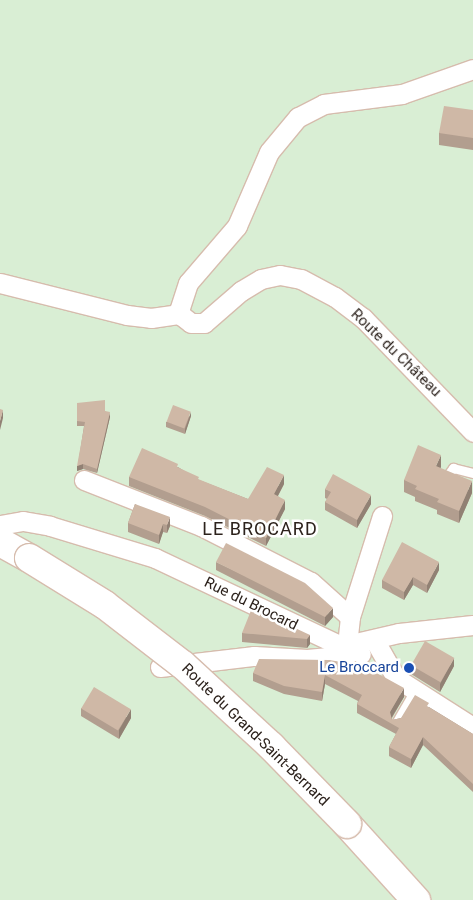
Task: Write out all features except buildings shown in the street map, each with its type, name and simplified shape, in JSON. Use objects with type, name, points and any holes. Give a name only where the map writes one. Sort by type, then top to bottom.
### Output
[{"type":"main road","name":"Route du Grand-Saint-Bernard","points":[[0,542],[29,558],[137,628],[221,699],[362,839],[416,900]]},
{"type":"street","points":[[0,283],[126,315],[152,318],[180,314],[181,297],[188,283],[217,254],[237,226],[269,152],[292,122],[324,104],[402,94],[473,69]]},
{"type":"street","name":"Route du Château","points":[[180,314],[191,323],[204,323],[241,291],[261,278],[280,275],[301,279],[335,297],[363,318],[473,432]]},
{"type":"street","points":[[84,480],[168,512],[255,551],[311,582],[350,616]]},
{"type":"street","points":[[347,645],[350,616],[382,516]]},
{"type":"street","name":"Rue du Brocard","points":[[0,525],[23,521],[50,526],[155,558],[322,639],[347,645],[375,641]]},
{"type":"street","points":[[160,667],[254,656],[307,659],[368,653],[375,641],[398,633],[473,625]]},
{"type":"street","points":[[375,641],[396,678],[414,692],[473,727]]},
{"type":"lane","points":[[448,475],[456,468],[473,473]]},
{"type":"lane","points":[[396,723],[414,692]]},
{"type":"green space","points":[[0,0],[473,0],[473,900],[0,900]]},
{"type":"place","name":"Le Broccard","points":[[409,668]]},
{"type":"district","name":"LE BROCARD","points":[[260,529]]}]
